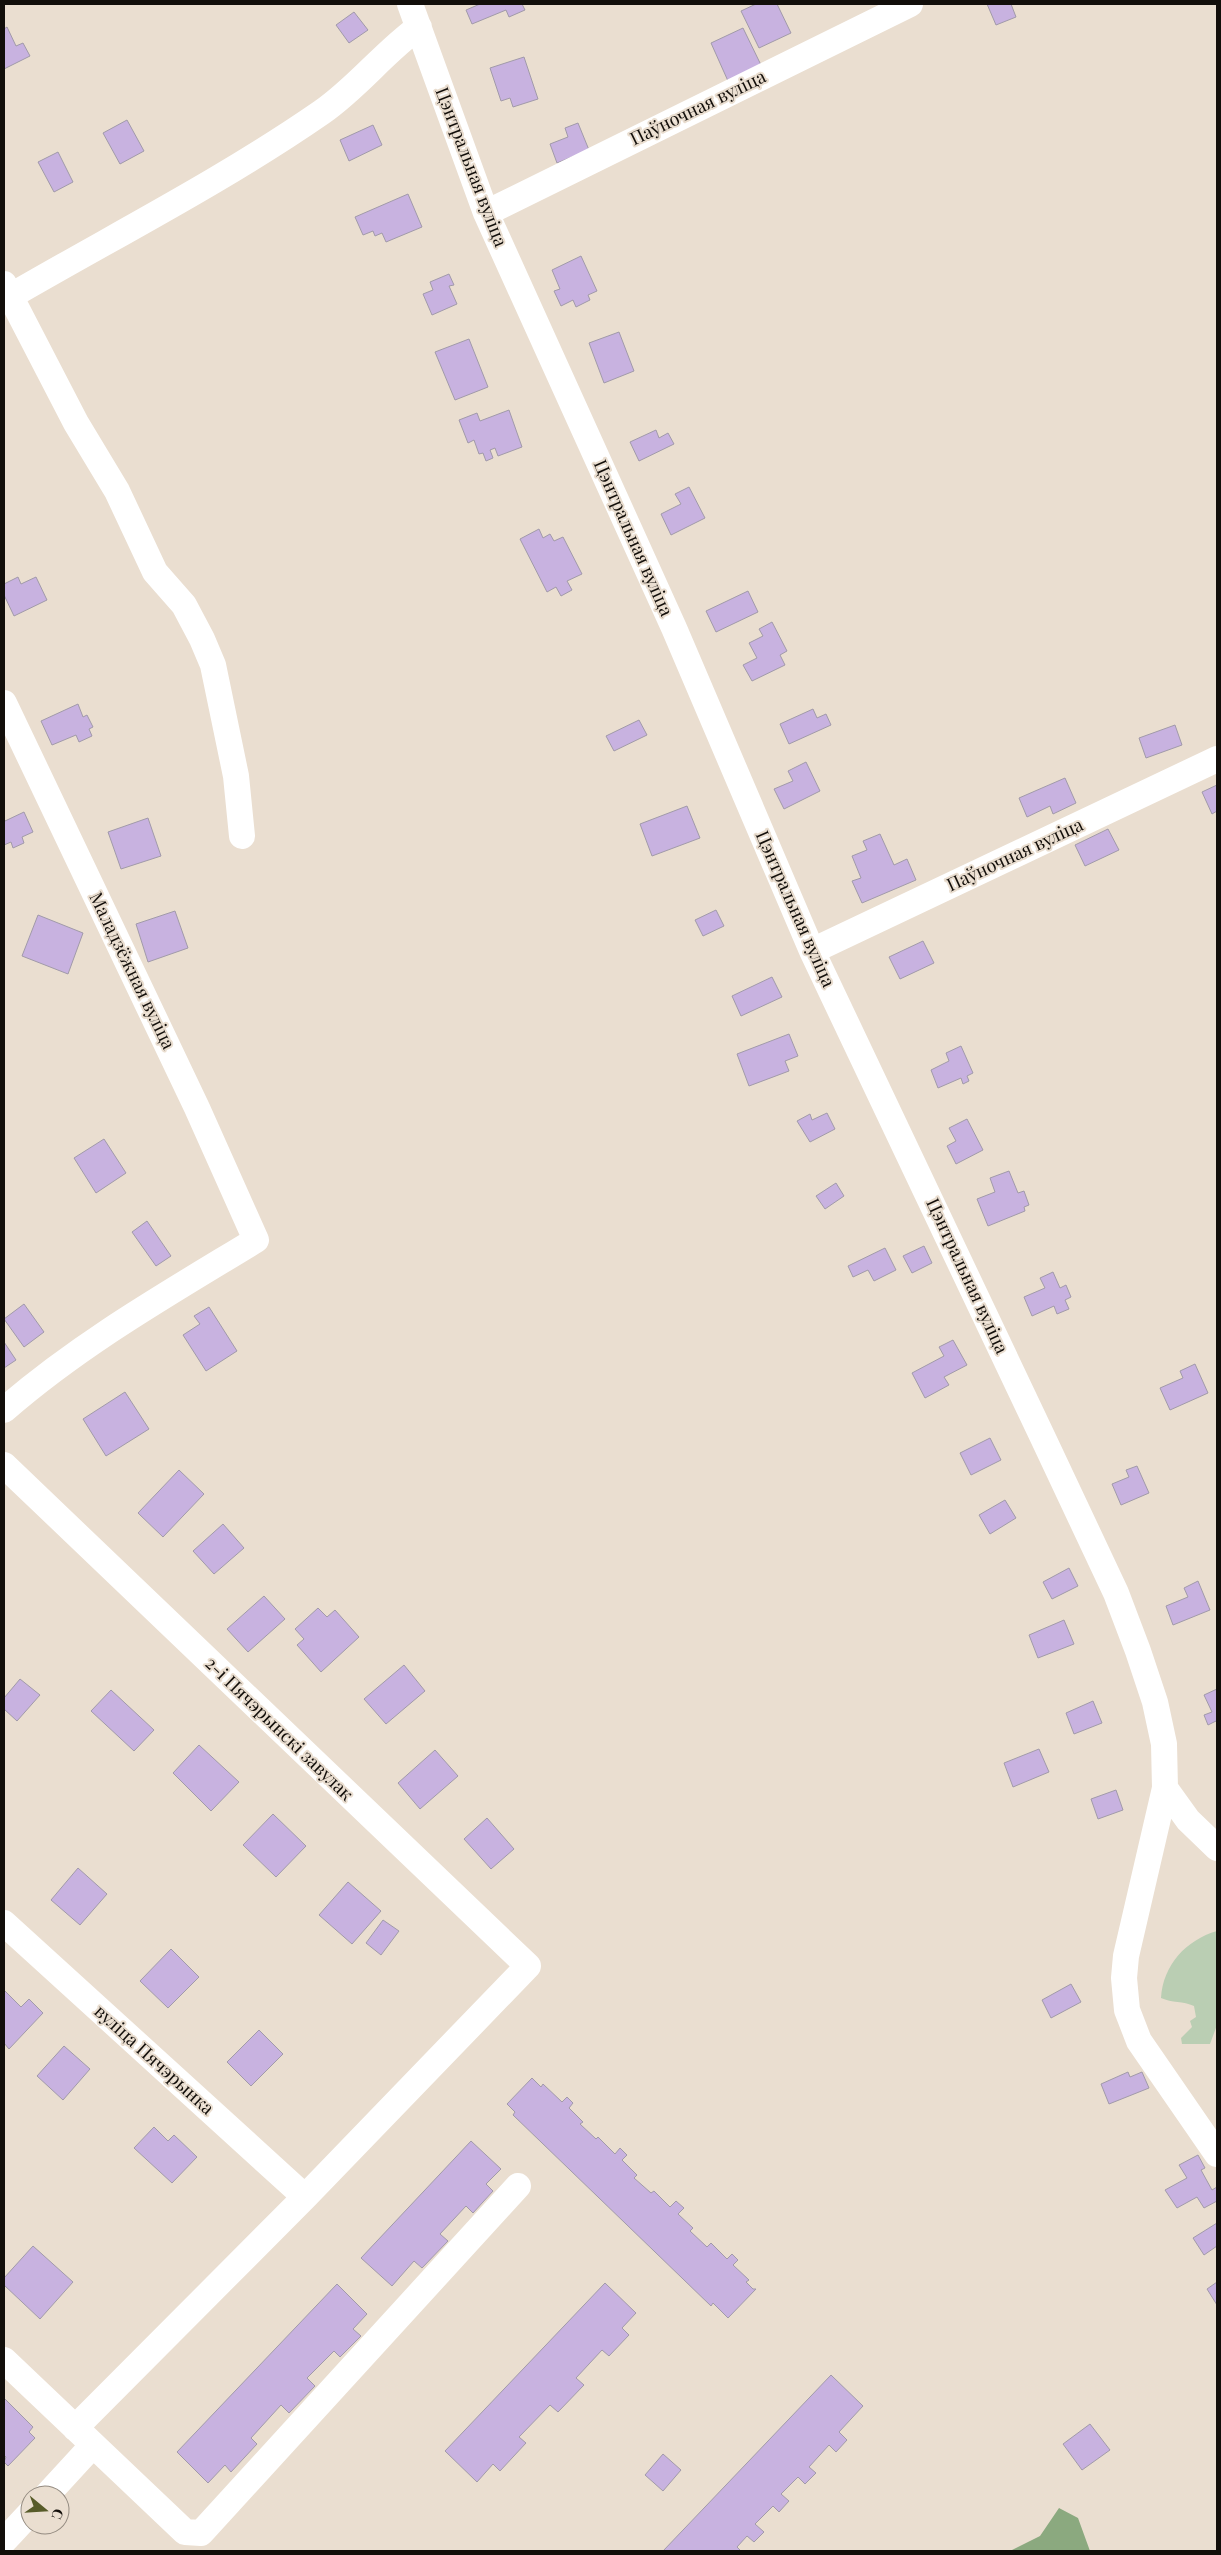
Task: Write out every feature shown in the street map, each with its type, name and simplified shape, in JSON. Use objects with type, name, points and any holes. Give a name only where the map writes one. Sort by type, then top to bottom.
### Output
[{"type":"street","name":"Паўночная вуліца","points":[[486,213],[910,4]]},
{"type":"street","name":"Цэнтральная вуліца","points":[[415,16],[486,213],[674,628],[812,951],[1116,1593],[1138,1651],[1155,1702],[1164,1744],[1166,1788],[1126,1956],[1124,1978],[1127,2010],[1139,2041],[1217,2154]]},
{"type":"street","name":"Цэнтральная вуліца","points":[[6,294],[173,204],[324,111],[400,41],[415,16]]},
{"type":"street","points":[[6,294],[76,423],[117,491],[155,572],[184,605],[213,665],[236,776],[242,836]]},
{"type":"street","name":"Маладзёжная вуліца","points":[[4,704],[198,1108],[256,1240],[113,1327],[36,1382],[4,1410]]},
{"type":"street","name":"Паўночная вуліца","points":[[812,951],[1217,759]]},
{"type":"street","name":"2-і Пячэрынскі завулак","points":[[4,1465],[528,1966],[305,2197]]},
{"type":"street","points":[[1166,1788],[1188,1820],[1217,1848]]},
{"type":"street","name":"вуліца Пячэрынка","points":[[4,1923],[305,2197]]},
{"type":"street","points":[[4,2360],[185,2532],[201,2533],[518,2186]]},
{"type":"street","points":[[53,2485],[83,2437],[305,2197]]},
{"type":"street","points":[[4,2541],[20,2524]]},
{"type":"green space","points":[[1217,1931],[1217,2025],[1210,2044],[1182,2044],[1181,2038],[1192,2027],[1190,2021],[1196,2017],[1194,2006],[1161,1998],[1166,1975],[1178,1955],[1186,1947]]},
{"type":"green space","points":[[1059,2508],[1078,2518],[1090,2551],[1010,2551],[1040,2536]]},
{"type":"building","points":[[480,4],[522,4],[525,10],[509,17],[506,10],[472,24],[466,10]]},
{"type":"building","points":[[756,4],[777,4],[791,33],[759,48],[741,11]]},
{"type":"building","points":[[987,4],[1011,4],[1016,17],[996,25]]},
{"type":"building","points":[[354,12],[368,30],[349,43],[336,25]]},
{"type":"building","points":[[7,27],[16,46],[23,43],[30,56],[4,69],[4,29]]},
{"type":"building","points":[[743,28],[761,65],[728,81],[711,43]]},
{"type":"building","points":[[524,57],[538,99],[513,107],[510,98],[501,101],[490,68]]},
{"type":"building","points":[[127,120],[144,151],[120,164],[103,133]]},
{"type":"building","points":[[578,123],[589,150],[557,163],[550,144],[568,137],[565,128]]},
{"type":"building","points":[[373,125],[382,145],[349,161],[340,140]]},
{"type":"building","points":[[58,152],[73,182],[54,192],[38,162]]},
{"type":"building","points":[[408,194],[422,227],[386,242],[382,233],[375,236],[373,231],[363,235],[355,217]]},
{"type":"building","points":[[581,256],[597,291],[588,295],[590,300],[576,307],[573,300],[561,306],[554,291],[560,289],[552,270]]},
{"type":"building","points":[[449,274],[454,285],[449,286],[457,304],[432,315],[423,294],[433,290],[430,282]]},
{"type":"building","points":[[619,332],[634,371],[604,383],[589,343]]},
{"type":"building","points":[[469,339],[488,387],[455,400],[435,352]]},
{"type":"building","points":[[509,410],[522,447],[498,456],[495,448],[490,450],[493,458],[486,461],[483,453],[479,454],[474,440],[468,443],[459,420],[477,413],[480,421]]},
{"type":"building","points":[[656,430],[659,438],[668,433],[674,444],[639,461],[630,442]]},
{"type":"building","points":[[689,487],[705,518],[671,535],[661,514],[681,504],[675,494]]},
{"type":"building","points":[[539,529],[543,538],[550,534],[554,541],[563,537],[582,574],[567,581],[572,590],[561,596],[556,587],[547,592],[520,539]]},
{"type":"building","points":[[18,577],[21,584],[36,577],[47,600],[14,616],[4,595],[4,584]]},
{"type":"building","points":[[748,591],[758,612],[716,632],[706,611]]},
{"type":"building","points":[[772,622],[787,651],[780,655],[785,665],[752,681],[743,665],[757,658],[749,643],[763,636],[759,629]]},
{"type":"building","points":[[78,704],[83,717],[87,715],[93,727],[89,729],[92,736],[79,742],[76,735],[52,745],[41,721]]},
{"type":"building","points":[[813,709],[817,718],[826,714],[831,725],[789,744],[780,724]]},
{"type":"building","points":[[639,720],[647,735],[614,751],[606,736]]},
{"type":"building","points":[[1175,725],[1182,745],[1146,758],[1139,738]]},
{"type":"building","points":[[806,762],[820,791],[784,809],[774,789],[793,781],[788,771]]},
{"type":"building","points":[[1065,778],[1076,803],[1053,814],[1050,806],[1027,817],[1019,798]]},
{"type":"building","points":[[1217,785],[1217,811],[1212,814],[1202,792]]},
{"type":"building","points":[[687,806],[700,838],[652,856],[640,824]]},
{"type":"building","points":[[24,812],[33,832],[22,837],[24,843],[13,848],[11,842],[4,845],[4,818],[5,821]]},
{"type":"building","points":[[148,818],[161,856],[121,869],[108,832]]},
{"type":"building","points":[[1108,829],[1119,850],[1085,866],[1075,845]]},
{"type":"building","points":[[880,834],[894,865],[907,859],[916,880],[862,903],[852,881],[861,878],[852,856],[867,850],[863,841]]},
{"type":"building","points":[[716,910],[724,926],[703,936],[695,920]]},
{"type":"building","points":[[175,911],[188,948],[148,962],[136,924]]},
{"type":"building","points":[[38,915],[83,933],[68,974],[22,956]]},
{"type":"building","points":[[923,941],[934,963],[900,979],[889,957]]},
{"type":"building","points":[[772,977],[782,997],[741,1016],[732,996]]},
{"type":"building","points":[[789,1034],[798,1056],[785,1061],[789,1071],[749,1086],[737,1054]]},
{"type":"building","points":[[961,1046],[973,1073],[967,1076],[969,1081],[963,1084],[961,1078],[938,1088],[931,1070],[949,1061],[946,1053]]},
{"type":"building","points":[[827,1113],[835,1129],[810,1142],[797,1121],[810,1114],[812,1120]]},
{"type":"building","points":[[967,1119],[983,1150],[956,1164],[947,1146],[956,1141],[949,1128]]},
{"type":"building","points":[[104,1139],[126,1173],[96,1193],[74,1158]]},
{"type":"building","points":[[1009,1171],[1018,1193],[1024,1191],[1029,1205],[1024,1207],[1025,1211],[988,1226],[977,1199],[995,1192],[990,1178]]},
{"type":"building","points":[[836,1183],[844,1196],[825,1209],[816,1196]]},
{"type":"building","points":[[147,1221],[171,1256],[156,1266],[132,1232]]},
{"type":"building","points":[[924,1246],[932,1263],[912,1273],[903,1256]]},
{"type":"building","points":[[885,1248],[896,1270],[874,1281],[868,1270],[853,1277],[848,1266]]},
{"type":"building","points":[[1053,1272],[1060,1288],[1066,1285],[1071,1297],[1065,1300],[1069,1309],[1057,1314],[1054,1306],[1032,1316],[1024,1297],[1045,1288],[1040,1278]]},
{"type":"building","points":[[24,1304],[44,1332],[24,1347],[4,1319]]},
{"type":"building","points":[[209,1307],[237,1351],[206,1371],[183,1335],[200,1324],[194,1316]]},
{"type":"building","points":[[953,1340],[967,1365],[944,1377],[949,1385],[925,1398],[912,1373],[944,1356],[939,1347]]},
{"type":"building","points":[[4,1342],[16,1360],[4,1368]]},
{"type":"building","points":[[1195,1364],[1208,1393],[1170,1410],[1160,1388],[1183,1378],[1180,1371]]},
{"type":"building","points":[[125,1392],[149,1429],[106,1456],[83,1419]]},
{"type":"building","points":[[990,1438],[1001,1460],[971,1475],[960,1453]]},
{"type":"building","points":[[1137,1466],[1149,1493],[1121,1505],[1112,1484],[1129,1477],[1126,1470]]},
{"type":"building","points":[[179,1470],[204,1494],[163,1537],[138,1513]]},
{"type":"building","points":[[1005,1500],[1016,1518],[990,1534],[979,1515]]},
{"type":"building","points":[[223,1524],[244,1548],[214,1574],[193,1551]]},
{"type":"building","points":[[1069,1568],[1078,1586],[1052,1599],[1043,1582]]},
{"type":"building","points":[[1198,1581],[1210,1610],[1173,1625],[1166,1606],[1188,1597],[1184,1588]]},
{"type":"building","points":[[264,1596],[285,1619],[248,1652],[227,1629]]},
{"type":"building","points":[[318,1608],[327,1617],[335,1610],[359,1637],[321,1672],[297,1645],[304,1639],[295,1629]]},
{"type":"building","points":[[1064,1620],[1074,1644],[1038,1658],[1029,1635]]},
{"type":"building","points":[[404,1665],[425,1691],[386,1724],[364,1699]]},
{"type":"building","points":[[20,1679],[40,1695],[17,1721],[4,1709],[4,1698]]},
{"type":"building","points":[[1217,1689],[1217,1723],[1216,1721],[1208,1725],[1204,1715],[1212,1712],[1204,1695]]},
{"type":"building","points":[[111,1690],[154,1730],[134,1751],[91,1711]]},
{"type":"building","points":[[1093,1701],[1102,1723],[1074,1734],[1066,1713]]},
{"type":"building","points":[[199,1745],[239,1782],[211,1811],[173,1773]]},
{"type":"building","points":[[1039,1749],[1049,1772],[1013,1787],[1004,1763]]},
{"type":"building","points":[[435,1750],[458,1776],[420,1809],[398,1783]]},
{"type":"building","points":[[1116,1790],[1123,1810],[1098,1819],[1091,1799]]},
{"type":"building","points":[[273,1814],[306,1846],[276,1877],[243,1845]]},
{"type":"building","points":[[487,1818],[514,1849],[491,1869],[464,1839]]},
{"type":"building","points":[[78,1868],[107,1894],[80,1925],[51,1900]]},
{"type":"building","points":[[348,1882],[381,1911],[352,1944],[319,1915]]},
{"type":"building","points":[[383,1920],[399,1931],[381,1955],[366,1943]]},
{"type":"building","points":[[171,1949],[199,1977],[168,2008],[140,1981]]},
{"type":"building","points":[[1071,1984],[1081,2002],[1051,2018],[1042,2000]]},
{"type":"building","points":[[4,1990],[21,2007],[29,1999],[43,2013],[9,2049],[4,2043]]},
{"type":"building","points":[[259,2030],[283,2054],[251,2086],[227,2062]]},
{"type":"building","points":[[64,2046],[90,2069],[63,2100],[37,2076]]},
{"type":"building","points":[[1128,2072],[1130,2077],[1142,2072],[1149,2088],[1109,2104],[1101,2084]]},
{"type":"building","points":[[532,2078],[541,2087],[543,2084],[562,2102],[567,2097],[573,2103],[569,2108],[583,2122],[580,2124],[596,2139],[598,2137],[615,2154],[620,2148],[627,2155],[622,2160],[637,2175],[634,2178],[651,2193],[654,2191],[670,2207],[676,2201],[684,2208],[678,2214],[693,2228],[690,2231],[707,2247],[711,2243],[727,2259],[732,2254],[738,2260],[733,2265],[749,2280],[746,2282],[753,2289],[756,2289],[728,2318],[713,2303],[711,2306],[513,2115],[515,2112],[507,2104]]},
{"type":"building","points":[[154,2127],[168,2141],[174,2135],[197,2157],[172,2183],[134,2148]]},
{"type":"building","points":[[471,2141],[501,2169],[486,2184],[493,2191],[473,2213],[466,2206],[440,2234],[448,2241],[422,2268],[414,2261],[392,2286],[361,2258]]},
{"type":"building","points":[[1198,2155],[1205,2168],[1201,2170],[1212,2190],[1217,2187],[1217,2201],[1204,2208],[1197,2197],[1177,2208],[1165,2190],[1187,2178],[1179,2165]]},
{"type":"building","points":[[1217,2223],[1217,2246],[1204,2255],[1193,2238]]},
{"type":"building","points":[[33,2246],[73,2282],[40,2319],[4,2285],[4,2278]]},
{"type":"building","points":[[1217,2282],[1217,2305],[1207,2289]]},
{"type":"building","points":[[605,2283],[636,2313],[622,2328],[629,2335],[609,2356],[602,2350],[576,2378],[584,2385],[558,2412],[550,2405],[519,2437],[526,2443],[500,2471],[493,2464],[477,2482],[445,2451]]},
{"type":"building","points":[[337,2284],[367,2314],[353,2329],[361,2336],[340,2357],[334,2351],[307,2378],[315,2386],[289,2413],[281,2405],[251,2438],[257,2444],[231,2472],[225,2465],[208,2483],[177,2452]]},
{"type":"building","points":[[831,2375],[863,2406],[839,2432],[847,2440],[836,2452],[829,2445],[809,2467],[816,2473],[805,2484],[798,2477],[781,2494],[789,2501],[779,2512],[773,2506],[755,2524],[764,2532],[754,2542],[747,2536],[737,2547],[741,2551],[663,2551]]},
{"type":"building","points":[[4,2398],[33,2427],[29,2432],[35,2438],[8,2466],[4,2462],[6,2457],[4,2455]]},
{"type":"building","points":[[1090,2424],[1110,2450],[1082,2470],[1063,2444]]},
{"type":"building","points":[[663,2454],[681,2470],[663,2491],[645,2475]]}]
